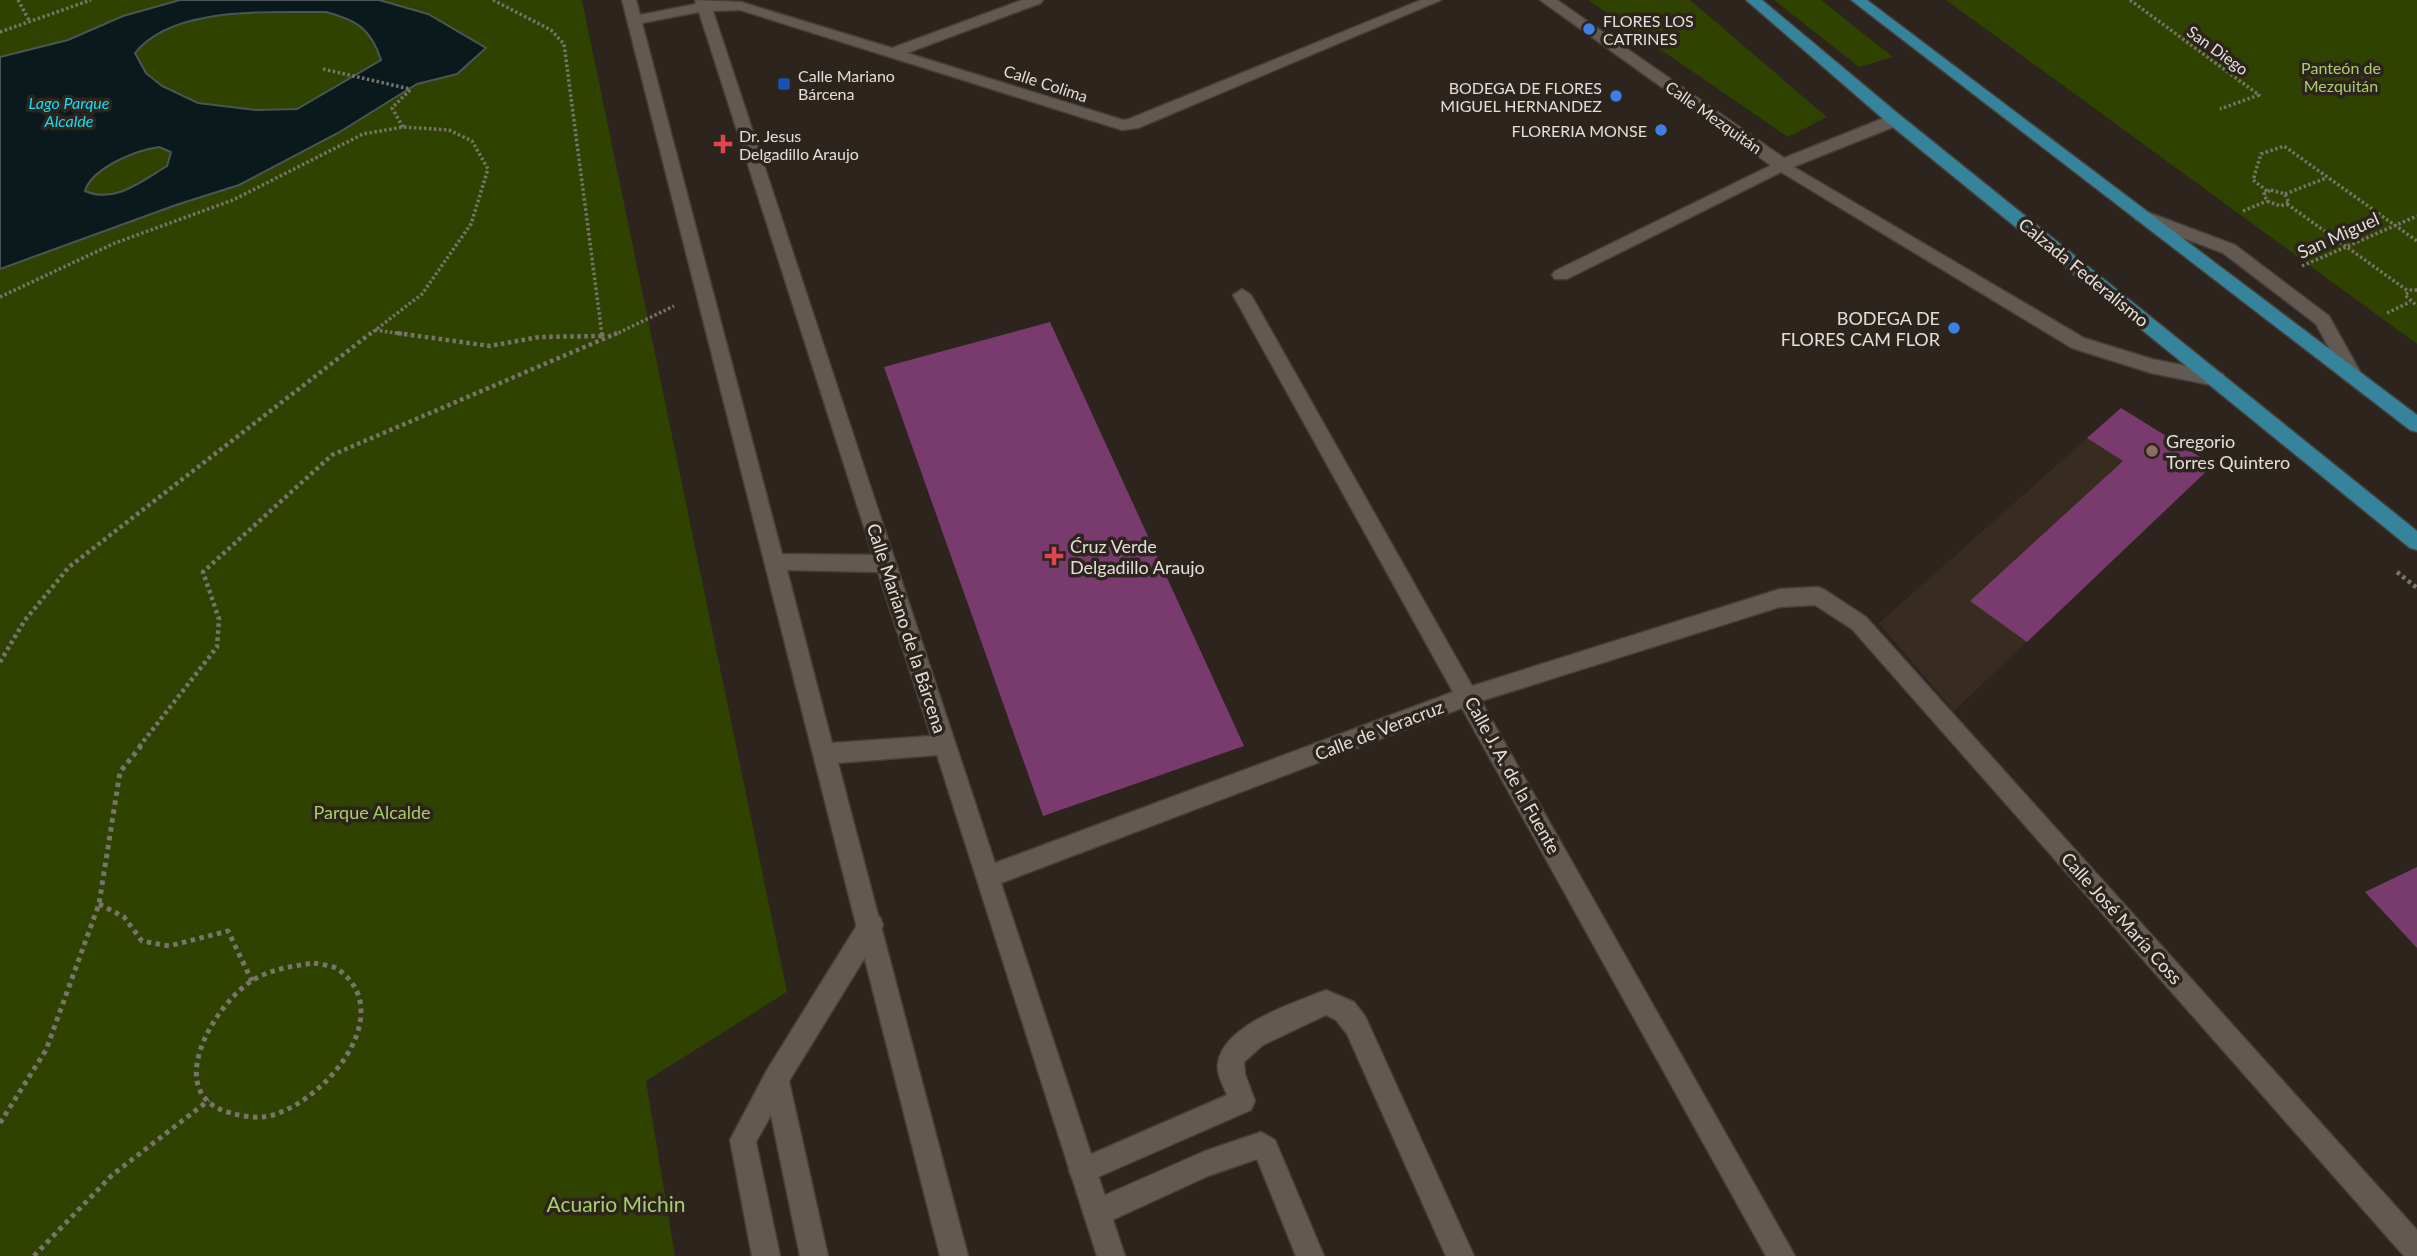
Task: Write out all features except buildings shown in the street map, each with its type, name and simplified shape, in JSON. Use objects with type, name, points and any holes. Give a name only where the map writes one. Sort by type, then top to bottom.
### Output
[{"type":"main road","name":"Calzada Federalismo","points":[[1753,0],[1895,120],[2417,542]]},
{"type":"main road","points":[[1858,0],[2417,425]]},
{"type":"street","points":[[893,52],[1037,0]]},
{"type":"street","name":"Calle Colima","points":[[632,10],[703,3],[741,6],[1122,125],[1132,124],[1434,0]]},
{"type":"street","name":"Calle Mezquitán","points":[[1547,0],[1782,165],[2078,343],[2151,366],[2216,379]]},
{"type":"street","name":"Calle Mariano de la Bárcena","points":[[703,3],[1111,1256]]},
{"type":"street","points":[[632,10],[703,292],[871,925],[954,1256]]},
{"type":"street","points":[[1561,275],[1782,165],[1895,120]]},
{"type":"street","points":[[2142,216],[2229,249],[2323,320],[2354,377]]},
{"type":"street","name":"Calle J. A. de la Fuente","points":[[1242,295],[1781,1256]]},
{"type":"street","points":[[774,562],[887,564]]},
{"type":"street","name":"Calle de Veracruz","points":[[988,877],[1469,696],[1780,597],[1818,596]]},
{"type":"street","name":"Calle José María Coss","points":[[1818,596],[1859,623],[2417,1250]]},
{"type":"street","points":[[824,754],[945,745]]},
{"type":"street","points":[[766,1256],[743,1140],[776,1079],[871,925]]},
{"type":"street","points":[[1082,1171],[1242,1101],[1230,1066],[1233,1052],[1244,1040],[1326,1002],[1345,1010],[1356,1025],[1460,1256]]},
{"type":"street","points":[[776,1079],[814,1256]]},
{"type":"street","points":[[1097,1213],[1205,1164],[1261,1145],[1266,1149],[1310,1256]]},
{"type":"path","points":[[18,0],[30,22]]},
{"type":"path","points":[[0,32],[91,0]]},
{"type":"path","points":[[493,0],[551,30],[564,44],[603,338]]},
{"type":"path","name":"San Diego","points":[[2130,0],[2259,95],[2220,109]]},
{"type":"path","points":[[323,69],[410,89],[392,108],[403,127]]},
{"type":"path","points":[[0,297],[115,243],[233,200],[362,134],[403,127],[449,130],[472,141],[488,169],[471,224],[422,294],[69,567],[25,620],[0,662]]},
{"type":"path","points":[[2327,177],[2285,194],[2267,191],[2253,180],[2260,154],[2284,146],[2417,241]]},
{"type":"path","points":[[2267,191],[2264,196],[2267,201],[2280,206],[2287,204]]},
{"type":"path","points":[[2285,194],[2289,201],[2287,204]]},
{"type":"path","points":[[2244,211],[2267,201]]},
{"type":"path","points":[[2287,204],[2408,291],[2417,290]]},
{"type":"path","name":"San Miguel","points":[[2270,280],[2417,216]]},
{"type":"path","points":[[2408,291],[2406,297],[2417,306]]},
{"type":"path","points":[[0,1123],[46,1050],[99,904],[120,772],[217,647],[219,619],[203,572],[332,455],[703,292]]},
{"type":"path","points":[[2387,313],[2410,302]]},
{"type":"path","points":[[375,330],[490,346],[539,337],[603,338]]},
{"type":"path","points":[[99,904],[124,918],[142,941],[169,946],[228,931],[252,981]]},
{"type":"path","points":[[314,963],[339,970],[356,987],[362,1013],[355,1042],[337,1072],[328,1081],[309,1097],[277,1113],[244,1117],[218,1109],[209,1100],[201,1090],[196,1063],[205,1033],[224,1004],[252,981],[283,967],[314,963]]},
{"type":"path","points":[[34,1256],[112,1175],[209,1100]]},
{"type":"shaded area","points":[[2121,408],[2213,465],[1954,711],[1879,623]]},
{"type":"green space","name":"Parque Alcalde","points":[[0,0],[582,0],[787,992],[646,1081],[675,1256],[0,1256]]},
{"type":"green space","points":[[1588,0],[1690,0],[1827,117],[1788,137]]},
{"type":"green space","points":[[1774,0],[1821,0],[1893,57],[1859,67]]},
{"type":"green space","name":"Panteón de Mezquitán","points":[[1946,0],[2417,0],[2417,344]]},
{"type":"water","name":"Lago Parque Alcalde","points":[[180,0],[379,0],[428,14],[486,48],[457,74],[417,84],[338,133],[239,185],[0,269],[0,57],[68,40],[123,16]],"holes":[[[326,12],[361,27],[373,41],[381,60],[297,109],[256,110],[198,103],[162,86],[146,73],[135,53],[152,37],[173,26],[197,19],[251,13]],[[159,147],[171,152],[167,166],[148,178],[118,193],[107,195],[85,191],[89,183],[105,168],[127,156]]]},
{"type":"place","name":"FLORES LOS CATRINES","points":[[1589,29]]},
{"type":"place","name":"Calle Mariano Bárcena","points":[[784,84]]},
{"type":"place","name":"BODEGA DE FLORES MIGUEL HERNANDEZ","points":[[1616,96]]},
{"type":"place","name":"FLORERIA MONSE","points":[[1661,130]]},
{"type":"place","name":"Dr. Jesus Delgadillo Araujo","points":[[723,144]]},
{"type":"place","name":"BODEGA DE FLORES CAM FLOR","points":[[1954,328]]},
{"type":"place","name":"Gregorio Torres Quintero","points":[[2152,451]]},
{"type":"place","name":"Ćruz Verde Delgadillo Araujo","points":[[1054,556]]},
{"type":"park label","name":"Acuario Michin","points":[[616,1203]]}]
